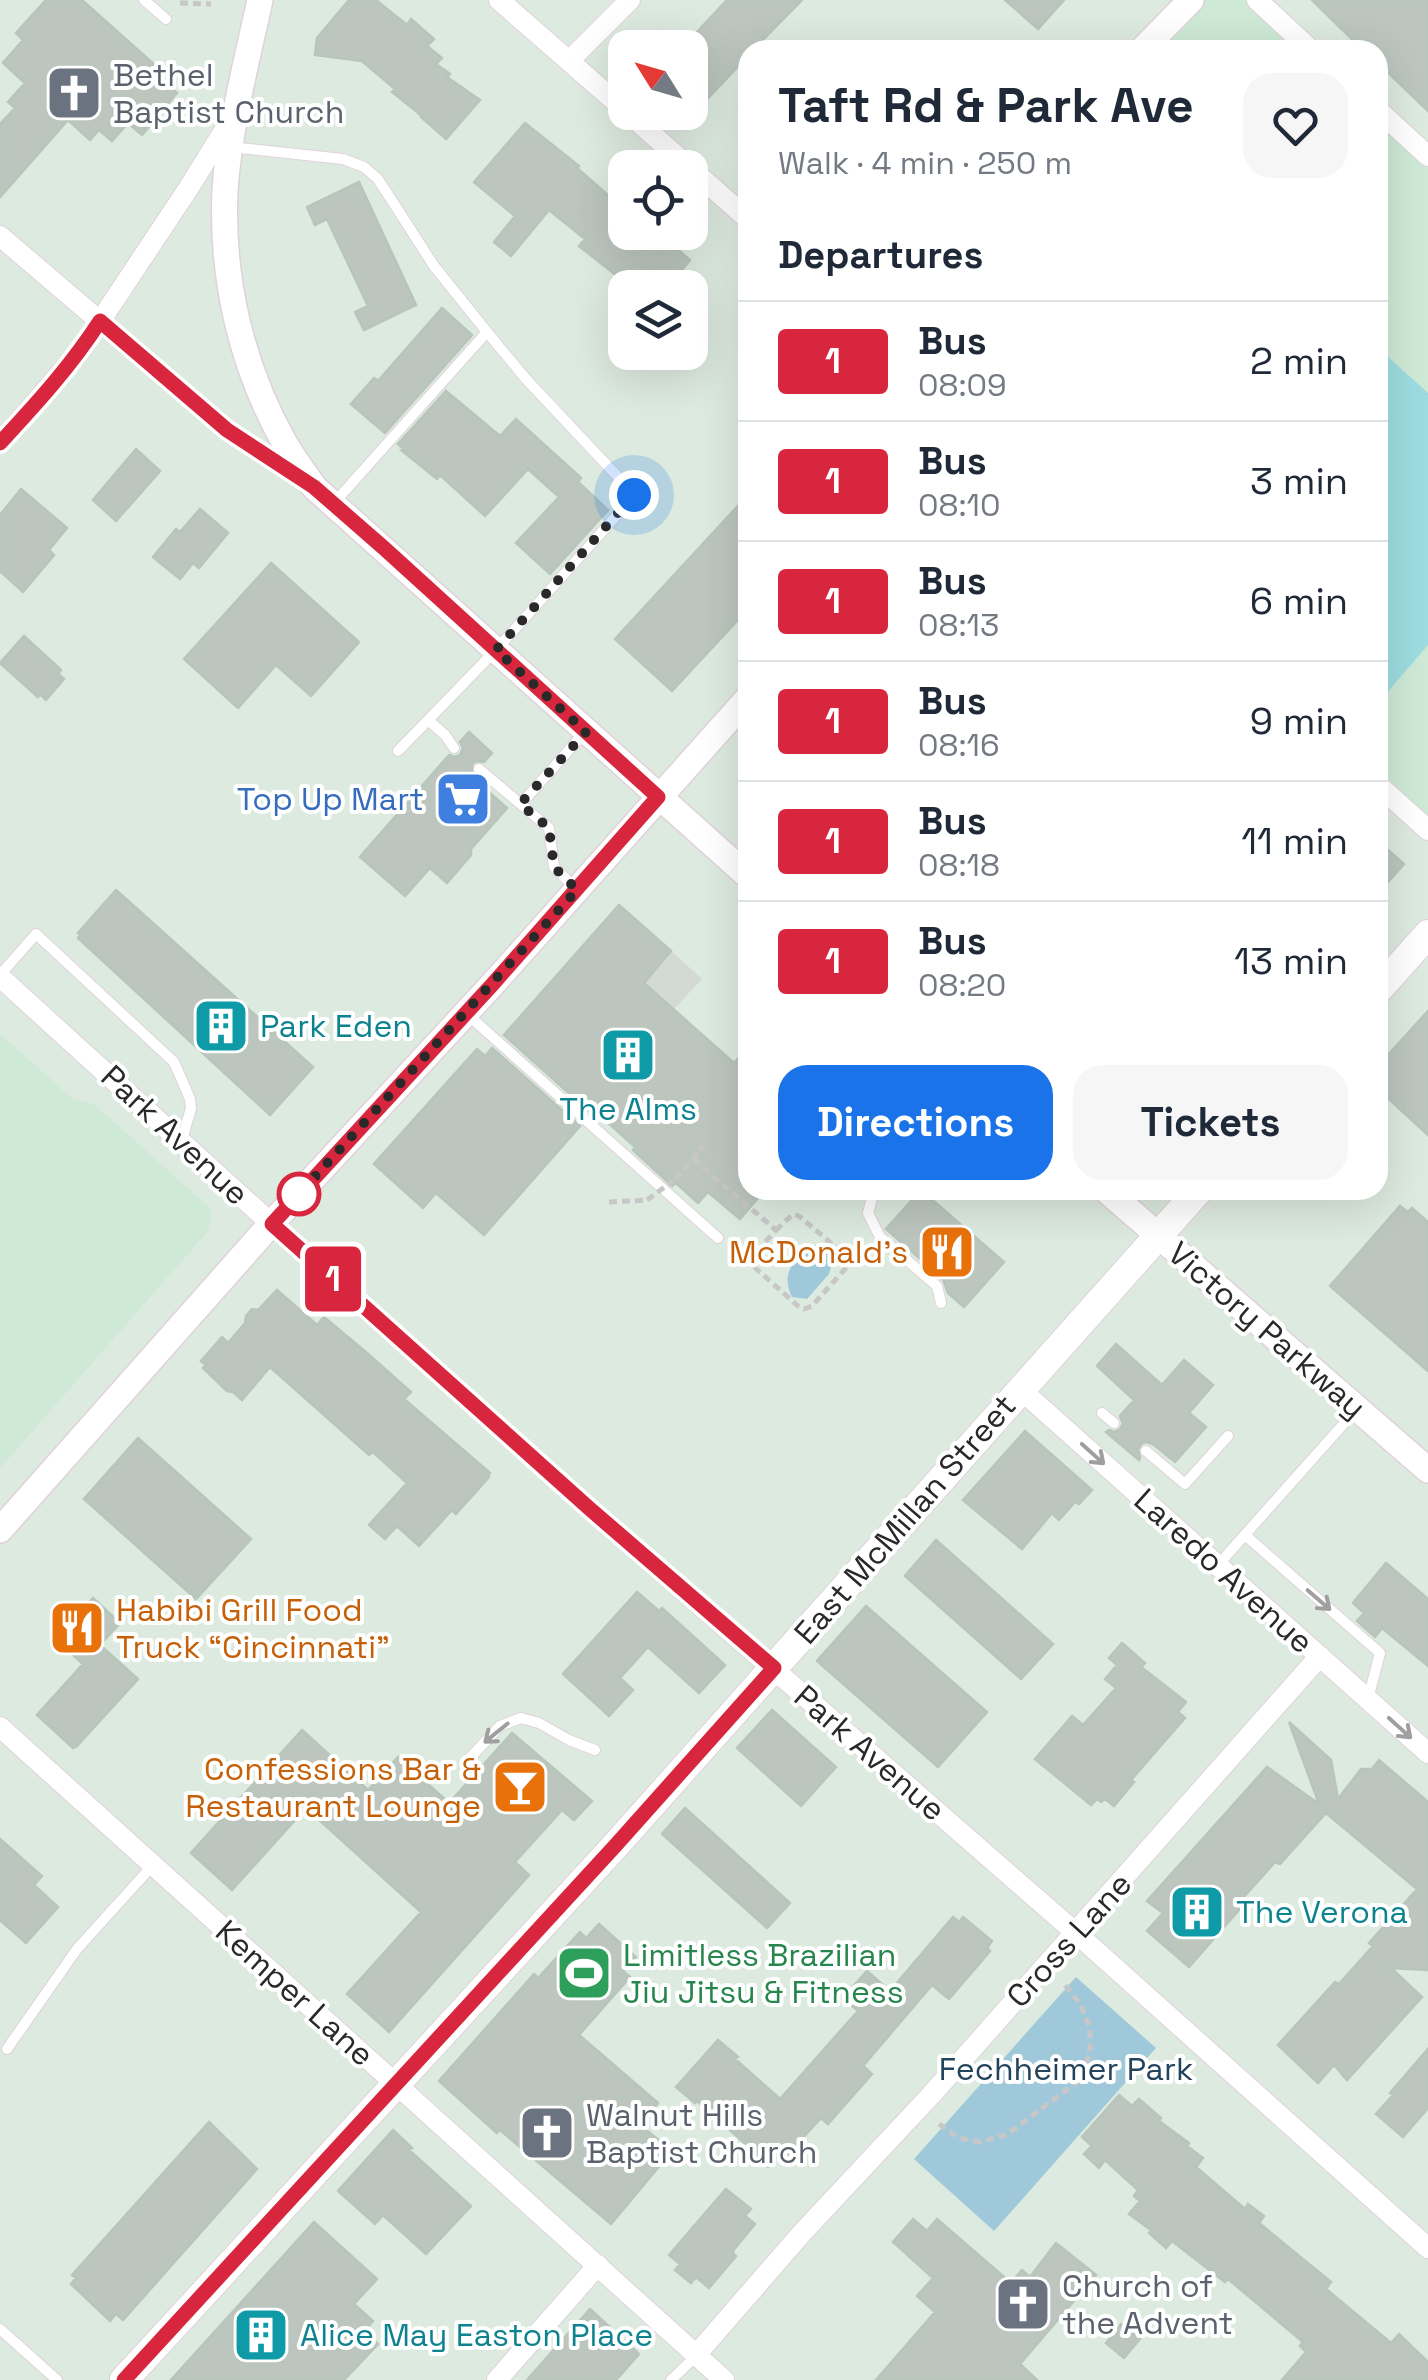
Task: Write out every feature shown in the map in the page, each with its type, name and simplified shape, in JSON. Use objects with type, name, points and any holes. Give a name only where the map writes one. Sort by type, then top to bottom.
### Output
[{"type":"main road","points":[[1388,980],[1424,946]]},
{"type":"main road","name":"East McMillan Street","points":[[124,2380],[615,1846],[1191,1200]]},
{"type":"street","points":[[260,0],[226,187],[230,293],[257,387],[284,443],[323,496]]},
{"type":"street","points":[[499,0],[608,96]]},
{"type":"street","points":[[569,61],[630,0]]},
{"type":"street","points":[[1152,40],[1191,0]]},
{"type":"street","points":[[1256,0],[1301,40]]},
{"type":"street","points":[[0,443],[81,350],[238,108]]},
{"type":"street","points":[[1388,119],[1428,156]]},
{"type":"street","points":[[647,130],[669,150]]},
{"type":"street","points":[[708,184],[738,210]]},
{"type":"street","points":[[0,236],[227,430],[323,496],[738,867]]},
{"type":"street","points":[[0,1530],[738,709]]},
{"type":"street","points":[[1388,794],[1428,830]]},
{"type":"street","name":"Park Avenue","points":[[0,976],[590,1509],[1076,1933],[1428,2248]]},
{"type":"street","name":"Victory Parkway","points":[[1117,1200],[1428,1470]]},
{"type":"street","name":"Laredo Avenue","points":[[1020,1389],[1428,1753]]},
{"type":"street","name":"Cross Lane","points":[[696,2355],[1320,1656]]},
{"type":"street","name":"Kemper Lane","points":[[0,1727],[724,2380]]},
{"type":"street","points":[[497,2380],[598,2265]]},
{"type":"lane","points":[[144,0],[166,19]]},
{"type":"lane","points":[[231,146],[343,159],[364,167],[378,179],[434,266],[486,332],[634,495],[496,650],[398,751]]},
{"type":"lane","points":[[323,496],[486,332]]},
{"type":"lane","points":[[428,720],[458,744]]},
{"type":"lane","points":[[520,804],[586,732]]},
{"type":"lane","points":[[482,765],[497,784],[549,828],[554,867],[577,890]]},
{"type":"lane","points":[[0,976],[36,934],[64,959],[174,1062],[191,1108],[182,1141]]},
{"type":"lane","points":[[466,1013],[718,1238]]},
{"type":"lane","points":[[872,1200],[868,1214],[880,1237],[936,1286],[941,1303]]},
{"type":"lane","points":[[1218,1566],[1357,1409]]},
{"type":"lane","points":[[1102,1414],[1114,1423]]},
{"type":"lane","points":[[1146,1451],[1184,1484],[1228,1436]]},
{"type":"lane","points":[[1245,1535],[1380,1653],[1368,1699]]},
{"type":"lane","points":[[467,1761],[500,1726],[522,1718],[595,1750]]},
{"type":"lane","points":[[8,2049],[77,1949],[154,1865]]},
{"type":"lane","points":[[0,2330],[57,2380]]},
{"type":"lane","points":[[672,2380],[696,2355]]},
{"type":"path","points":[[180,3],[210,4]]},
{"type":"path","points":[[609,1202],[646,1200],[674,1181],[702,1149],[699,1146]]},
{"type":"path","points":[[693,1159],[738,1197]]},
{"type":"path","points":[[741,1200],[776,1230]]},
{"type":"path","points":[[793,1214],[799,1216],[845,1254],[845,1270],[812,1306],[798,1306],[752,1265],[753,1256],[776,1230],[793,1214]]},
{"type":"path","points":[[939,2124],[959,2138],[979,2142],[1006,2135],[1077,2082],[1090,2054],[1090,2028],[1081,2005],[1065,1985]]},
{"type":"shaded area","points":[[1191,0],[1257,0],[1300,40],[1152,40]]},
{"type":"shaded area","points":[[1388,119],[1428,156],[1428,830],[1388,794]]},
{"type":"shaded area","points":[[1388,357],[1428,393],[1428,645],[1388,691]]},
{"type":"shaded area","points":[[671,951],[702,979],[674,1009],[644,983]]},
{"type":"shaded area","points":[[0,1034],[73,1099],[95,1105],[212,1210],[208,1231],[0,1468]]},
{"type":"green space","points":[[815,1245],[827,1249],[833,1259],[829,1274],[807,1299],[792,1297],[788,1273],[801,1255]]},
{"type":"green space","name":"Fechheimer Park","points":[[1076,1977],[1156,2048],[994,2231],[914,2159]]},
{"type":"building","name":"Bethel Baptist Church","points":[[46,0],[82,0],[156,66],[151,71],[177,93],[142,135],[128,123],[112,141],[99,130],[90,140],[68,120],[0,197],[0,124],[15,108],[8,102],[25,83],[3,63],[23,40],[16,33]]},
{"type":"building","points":[[349,0],[376,0],[407,25],[411,19],[434,39],[427,46],[442,58],[436,64],[450,74],[447,77],[480,100],[446,139],[362,61],[315,55],[317,38]]},
{"type":"building","points":[[727,0],[802,0],[763,40],[738,40],[738,66],[708,98],[708,30],[699,30]]},
{"type":"building","points":[[1005,0],[1064,0],[1038,29]]},
{"type":"building","points":[[1312,0],[1428,0],[1428,111],[1388,73],[1388,40],[1353,40]]},
{"type":"building","points":[[525,123],[608,195],[608,250],[678,250],[690,260],[682,270],[610,270],[579,246],[585,239],[549,210],[511,256],[494,242],[515,216],[474,182]]},
{"type":"building","points":[[359,182],[416,305],[364,330],[355,312],[368,306],[327,219],[315,225],[307,207]]},
{"type":"building","points":[[442,308],[472,335],[385,433],[351,404],[374,378],[378,381]]},
{"type":"building","points":[[446,391],[500,436],[516,419],[581,478],[578,482],[608,510],[550,574],[516,543],[559,497],[528,469],[485,516],[440,475],[437,479],[401,450],[398,444]]},
{"type":"building","points":[[136,449],[160,471],[116,521],[93,500]]},
{"type":"building","points":[[21,489],[67,528],[49,550],[54,555],[23,592],[0,571],[0,515]]},
{"type":"building","points":[[738,506],[738,620],[672,691],[615,639]]},
{"type":"building","points":[[200,509],[228,533],[199,568],[193,563],[180,579],[153,557],[176,529],[180,532]]},
{"type":"building","points":[[271,563],[359,642],[311,696],[276,665],[238,708],[184,659]]},
{"type":"building","points":[[24,636],[61,670],[58,674],[64,679],[46,700],[0,663]]},
{"type":"building","points":[[469,732],[492,753],[484,762],[472,764],[472,777],[507,808],[447,883],[430,868],[405,896],[360,857],[449,755],[460,755],[460,742]]},
{"type":"building","points":[[1388,850],[1404,864],[1388,882]]},
{"type":"building","name":"Park Eden","points":[[116,890],[313,1067],[270,1115],[78,938],[78,933]]},
{"type":"building","name":"The Alms","points":[[619,905],[671,951],[644,983],[734,1063],[738,1058],[738,1200],[756,1200],[740,1219],[708,1192],[698,1203],[676,1183],[672,1186],[594,1110],[591,1113],[504,1035]]},
{"type":"building","points":[[1428,1011],[1428,1135],[1388,1098],[1388,1055]]},
{"type":"building","points":[[492,1048],[580,1126],[484,1235],[436,1193],[423,1208],[374,1164],[477,1049],[485,1056]]},
{"type":"building","name":"McDonald's","points":[[912,1200],[933,1200],[1004,1262],[964,1307],[948,1293],[943,1279],[886,1229]]},
{"type":"building","points":[[1400,1206],[1408,1212],[1412,1208],[1428,1222],[1428,1371],[1330,1286]]},
{"type":"building","points":[[277,1290],[317,1325],[324,1317],[367,1353],[411,1392],[404,1399],[490,1473],[456,1514],[452,1510],[419,1546],[397,1526],[385,1539],[369,1525],[407,1483],[373,1452],[369,1455],[270,1367],[242,1400],[203,1368],[206,1365],[201,1361],[222,1337],[228,1343],[252,1309],[258,1310]]},
{"type":"building","points":[[1116,1344],[1162,1385],[1184,1360],[1213,1385],[1189,1413],[1206,1427],[1175,1462],[1147,1442],[1138,1449],[1139,1460],[1106,1432],[1120,1429],[1120,1416],[1134,1400],[1097,1366]]},
{"type":"building","points":[[1025,1431],[1092,1490],[1059,1520],[1052,1513],[1022,1549],[963,1500]]},
{"type":"building","points":[[138,1438],[251,1539],[196,1599],[84,1499]]},
{"type":"building","points":[[936,1540],[1053,1644],[1021,1679],[905,1576]]},
{"type":"building","points":[[1386,1563],[1428,1599],[1428,1666],[1382,1628],[1375,1637],[1357,1621],[1364,1613],[1353,1603]]},
{"type":"building","points":[[637,1592],[659,1611],[662,1608],[725,1665],[699,1693],[648,1647],[620,1678],[633,1690],[609,1716],[563,1674]]},
{"type":"building","points":[[93,1598],[120,1623],[100,1645],[138,1679],[73,1748],[37,1715],[83,1664],[56,1639]]},
{"type":"building","points":[[866,1606],[987,1712],[938,1767],[817,1661]]},
{"type":"building","points":[[1122,1643],[1145,1663],[1141,1667],[1186,1702],[1178,1712],[1185,1718],[1131,1780],[1134,1782],[1114,1806],[1105,1799],[1097,1799],[1091,1805],[1035,1759],[1072,1716],[1083,1725],[1116,1688],[1105,1679],[1117,1665],[1109,1658]]},
{"type":"building","points":[[772,1710],[836,1767],[801,1806],[737,1748]]},
{"type":"building","name":"The Verona","points":[[1289,1722],[1331,1760],[1338,1799],[1361,1769],[1372,1769],[1379,1760],[1428,1802],[1428,1970],[1391,1968],[1422,1997],[1347,2080],[1334,2065],[1318,2083],[1278,2045],[1373,1946],[1369,1943],[1417,1889],[1326,1813],[1280,1864],[1275,1862],[1189,1967],[1147,1931],[1163,1913],[1147,1901],[1267,1767],[1319,1804]]},
{"type":"building","points":[[302,1730],[368,1790],[398,1757],[449,1803],[512,1733],[592,1801],[574,1820],[562,1810],[515,1862],[529,1875],[389,2032],[347,1994],[421,1912],[306,1808],[232,1890],[191,1853]]},
{"type":"building","points":[[685,1808],[790,1903],[767,1928],[662,1834]]},
{"type":"building","points":[[0,1839],[42,1876],[34,1885],[58,1907],[26,1943],[0,1920]]},
{"type":"building","points":[[953,1917],[959,1922],[963,1917],[992,1941],[987,1948],[990,1951],[949,1999],[932,1985],[863,2066],[872,2074],[828,2124],[821,2118],[788,2154],[783,2150],[768,2167],[697,2101],[676,2087],[718,2040],[780,2099],[858,2011],[843,1998],[867,1971],[890,1991]]},
{"type":"building","points":[[599,1924],[636,1957],[623,1971],[630,1977],[579,2035],[658,2103],[640,2125],[672,2151],[611,2224],[439,2081],[534,1974],[538,1978],[580,1932],[586,1938]]},
{"type":"building","points":[[1428,2049],[1428,2108],[1403,2137],[1376,2114]]},
{"type":"building","points":[[1119,2095],[1132,2106],[1139,2099],[1161,2118],[1159,2121],[1189,2143],[1187,2146],[1203,2158],[1196,2167],[1245,2209],[1248,2204],[1264,2216],[1259,2223],[1331,2282],[1326,2289],[1391,2343],[1399,2334],[1428,2362],[1428,2380],[1282,2380],[1306,2352],[1300,2346],[1303,2342],[1228,2279],[1225,2282],[1172,2241],[1166,2248],[1149,2233],[1151,2230],[1129,2214],[1140,2201],[1134,2196],[1138,2190],[1105,2160],[1099,2168],[1084,2154],[1092,2146],[1082,2137]]},
{"type":"building","points":[[209,2122],[257,2169],[123,2320],[116,2314],[110,2321],[71,2284],[76,2278],[72,2275]]},
{"type":"building","points":[[393,2130],[412,2148],[409,2150],[471,2206],[426,2254],[383,2215],[375,2224],[338,2191]]},
{"type":"building","points":[[726,2189],[751,2209],[745,2216],[755,2224],[732,2252],[736,2256],[709,2288],[696,2277],[691,2283],[675,2270],[680,2264],[669,2255]]},
{"type":"building","name":"Church of the Advent","points":[[913,2219],[927,2231],[937,2219],[1011,2283],[1022,2270],[1030,2277],[1056,2243],[1096,2275],[1020,2364],[1037,2380],[876,2380],[935,2312],[917,2296],[933,2278],[893,2242]]},
{"type":"building","points":[[314,2222],[377,2279],[354,2304],[373,2321],[364,2331],[378,2344],[344,2380],[171,2380]]},
{"type":"building","points":[[590,2309],[639,2354],[616,2380],[527,2380]]},
{"type":"building","points":[[1121,2324],[1140,2339],[1124,2358],[1106,2343]]},
{"type":"bus line","name":"1","points":[[0,443],[59,378],[100,321],[227,430],[314,487],[658,797],[272,1224],[774,1668],[124,2380]]},
{"type":"place","name":"Bethel Baptist Church","points":[[74,93]]},
{"type":"place","name":"Top Up Mart","points":[[463,799]]},
{"type":"place","name":"Park Eden","points":[[221,1026]]},
{"type":"place","name":"The Alms","points":[[628,1055]]},
{"type":"place","name":"McDonald's","points":[[947,1252]]},
{"type":"place","name":"Habibi Grill Food Truck “Cincinnati”","points":[[77,1628]]},
{"type":"place","name":"Confessions Bar & Restaurant Lounge","points":[[520,1787]]},
{"type":"place","name":"The Verona","points":[[1197,1912]]},
{"type":"place","name":"Limitless Brazilian Jiu Jitsu & Fitness","points":[[584,1973]]},
{"type":"place","name":"Walnut Hills Baptist Church","points":[[547,2133]]},
{"type":"place","name":"Church of the Advent","points":[[1023,2304]]},
{"type":"place","name":"Alice May Easton Place","points":[[261,2335]]},
{"type":"route","points":[[299,1194],[289,1205],[577,890],[554,867],[549,828],[520,804],[586,732],[496,650],[634,495]]}]
